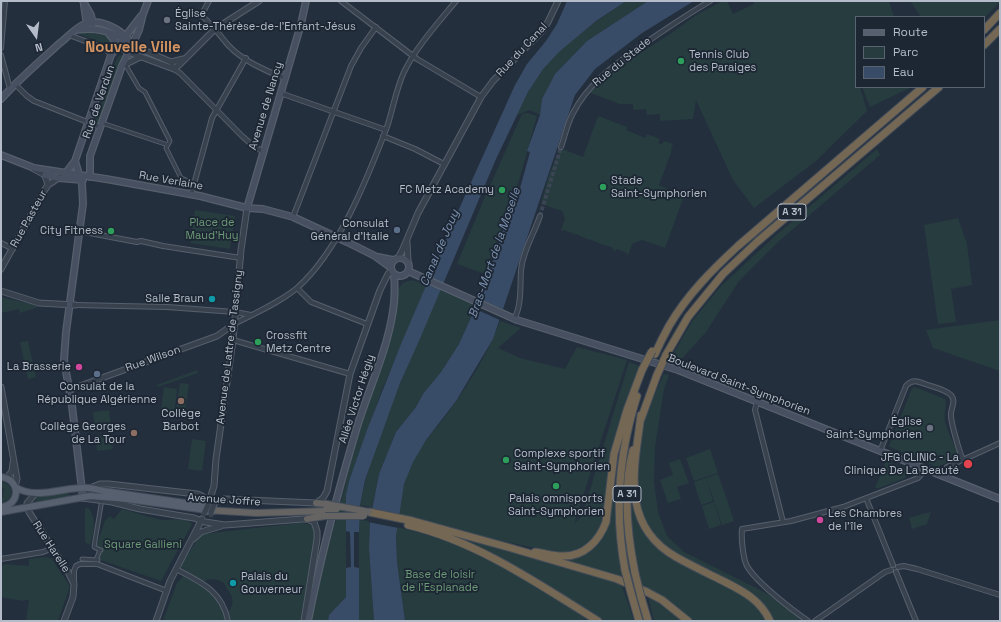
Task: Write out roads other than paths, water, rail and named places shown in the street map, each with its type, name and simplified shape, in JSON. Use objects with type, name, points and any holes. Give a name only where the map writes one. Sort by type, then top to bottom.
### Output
[{"type":"highway","points":[[985,29],[1000,13]]},
{"type":"highway","points":[[985,44],[1000,29]]},
{"type":"highway","name":"A 31","points":[[639,621],[625,570],[621,546],[619,515],[621,465],[627,429],[644,371],[663,330],[669,326],[689,296],[703,279],[732,250],[922,88]]},
{"type":"highway","name":"A 31","points":[[648,621],[635,573],[629,537],[627,488],[631,455],[641,415],[666,355],[688,317],[723,274],[757,242],[938,88]]},
{"type":"highway","points":[[511,548],[563,556],[585,550],[597,540],[603,532],[606,522],[614,454],[627,410],[644,371]]},
{"type":"highway","points":[[641,415],[634,488],[639,515],[649,535],[675,557],[744,592],[756,600],[765,611],[770,621]]},
{"type":"highway","points":[[316,503],[326,510],[367,514],[413,524],[511,548],[617,579],[648,592],[662,600],[688,621]]},
{"type":"highway","name":"Avenue Joffre","points":[[209,505],[256,513],[326,510]]},
{"type":"highway","name":"Avenue Joffre","points":[[218,508],[258,510],[326,510]]},
{"type":"highway","points":[[307,519],[326,510],[367,514]]},
{"type":"highway","points":[[413,524],[446,536],[502,562],[598,621]]},
{"type":"highway","points":[[547,590],[592,621]]},
{"type":"main road","name":"Rue de Verdun","points":[[90,177],[90,160],[101,125],[128,52],[139,30],[148,1]]},
{"type":"main road","name":"Avenue de Nancy","points":[[305,10],[306,1]]},
{"type":"main road","name":"Avenue de Nancy","points":[[247,208],[280,93],[309,1]]},
{"type":"main road","points":[[83,2],[90,26]]},
{"type":"main road","name":"Rue de Verdun","points":[[64,174],[75,161],[111,55],[143,14]]},
{"type":"main road","points":[[1,99],[15,84],[76,30],[100,23],[123,32],[125,38]]},
{"type":"main road","points":[[90,26],[109,34],[115,34],[125,38],[132,44]]},
{"type":"main road","points":[[109,34],[118,45],[128,52]]},
{"type":"main road","points":[[1,155],[34,168],[80,178]]},
{"type":"main road","points":[[75,161],[80,178],[83,204],[72,305],[64,360],[72,406],[83,498]]},
{"type":"main road","points":[[45,175],[58,178],[90,177]]},
{"type":"main road","name":"Rue Verlaine","points":[[90,177],[190,195],[247,208],[263,209],[293,217],[375,256]]},
{"type":"main road","points":[[375,256],[396,259],[403,258],[408,261],[408,271],[402,276],[392,271],[375,256]]},
{"type":"main road","points":[[392,271],[396,259]]},
{"type":"main road","name":"Allée Victor Hégly","points":[[392,271],[395,293]]},
{"type":"main road","name":"Boulevard Saint-Symphorien","points":[[408,271],[422,279],[512,318],[678,370],[1000,499]]},
{"type":"main road","name":"Allée Victor Hégly","points":[[308,621],[333,510],[361,416],[390,327],[395,293],[402,276]]},
{"type":"main road","points":[[3,509],[12,503],[15,499],[16,493],[13,483],[4,477]]},
{"type":"main road","name":"Avenue Joffre","points":[[15,487],[24,492],[36,494],[90,488],[218,508]]},
{"type":"main road","name":"Avenue Joffre","points":[[3,509],[101,497],[209,505]]},
{"type":"street","points":[[1,48],[6,1]]},
{"type":"street","points":[[210,1],[202,16],[216,29],[229,46],[265,71],[285,78]]},
{"type":"street","points":[[174,69],[216,29],[259,1]]},
{"type":"street","points":[[341,1],[413,56],[481,97]]},
{"type":"street","points":[[234,324],[274,303],[297,288],[318,265],[337,237],[363,184],[386,130],[401,81],[413,56],[456,1]]},
{"type":"street","name":"Rue du Canal","points":[[396,259],[407,239],[418,213],[481,97],[493,81],[542,31],[558,1]]},
{"type":"street","name":"Rue du Stade","points":[[561,147],[564,133],[572,114],[592,85],[656,35],[710,1]]},
{"type":"street","points":[[293,217],[351,66],[361,48],[376,27]]},
{"type":"street","points":[[69,35],[106,49],[111,55]]},
{"type":"street","points":[[132,44],[141,50],[171,62],[184,59]]},
{"type":"street","points":[[128,52],[174,69],[180,73],[250,143],[263,152]]},
{"type":"street","points":[[1,55],[10,89]]},
{"type":"street","points":[[140,57],[123,65],[139,88],[145,92],[170,141],[166,148],[181,178],[194,183]]},
{"type":"street","points":[[190,195],[212,118],[246,58]]},
{"type":"street","points":[[171,62],[174,69]]},
{"type":"street","points":[[7,75],[27,96],[34,100],[88,123],[101,125],[168,145]]},
{"type":"street","points":[[280,93],[386,130]]},
{"type":"street","points":[[383,136],[415,149],[444,164]]},
{"type":"street","points":[[34,168],[45,175],[48,185]]},
{"type":"street","name":"Rue Pasteur","points":[[1,269],[48,185],[64,174]]},
{"type":"street","name":"Avenue de Lattre de Tassigny","points":[[209,505],[214,486],[216,459],[233,340],[247,208]]},
{"type":"street","points":[[512,318],[517,313],[521,286],[521,271],[525,255],[540,216]]},
{"type":"street","points":[[79,231],[241,258]]},
{"type":"street","points":[[407,239],[408,261]]},
{"type":"street","points":[[1,243],[13,249]]},
{"type":"street","points":[[316,503],[323,498],[326,491],[350,374],[380,290],[388,274],[392,271]]},
{"type":"street","points":[[297,288],[311,302],[367,324]]},
{"type":"street","points":[[1,291],[39,303],[167,307],[235,312],[251,315]]},
{"type":"street","name":"Rue Wilson","points":[[69,390],[217,336],[234,324]]},
{"type":"street","points":[[233,340],[350,374]]},
{"type":"street","points":[[880,451],[906,386],[910,382],[914,381],[947,393],[952,397],[954,403],[951,416],[963,460]]},
{"type":"street","points":[[1,387],[17,479],[15,487]]},
{"type":"street","points":[[757,402],[755,410],[783,522]]},
{"type":"street","points":[[941,476],[947,467],[1000,443]]},
{"type":"street","points":[[4,477],[12,471],[14,462]]},
{"type":"street","points":[[808,621],[779,598],[750,570],[745,559],[742,529],[791,521],[843,507],[918,478],[925,470]]},
{"type":"street","name":"Avenue Joffre","points":[[90,488],[100,484],[109,484],[201,495],[209,505],[224,498]]},
{"type":"street","name":"Avenue Joffre","points":[[214,486],[217,494],[224,498],[316,503]]},
{"type":"street","points":[[28,506],[28,502],[36,494]]},
{"type":"street","name":"Avenue Joffre","points":[[83,498],[112,502],[140,510],[194,518],[201,521],[222,525],[307,519]]},
{"type":"street","points":[[866,498],[893,565],[897,566],[898,568]]},
{"type":"street","points":[[82,559],[95,561],[100,550],[94,547],[101,505]]},
{"type":"street","points":[[209,505],[211,516],[222,525]]},
{"type":"street","points":[[156,621],[166,591],[176,569],[209,505]]},
{"type":"street","name":"Rue Harelle","points":[[28,506],[29,512],[68,572],[74,586]]},
{"type":"street","points":[[304,621],[317,531],[314,522],[307,519]]},
{"type":"street","points":[[188,546],[201,532],[222,525]]},
{"type":"street","points":[[1,559],[43,552],[53,548]]},
{"type":"street","points":[[64,621],[73,597],[74,571],[76,566],[80,564],[97,564],[166,591]]},
{"type":"street","points":[[815,621],[890,570],[893,565]]},
{"type":"street","points":[[916,621],[896,572],[898,568],[904,566],[1000,595]]},
{"type":"street","points":[[176,569],[208,586],[221,602],[228,621]]},
{"type":"street","points":[[890,570],[896,572]]},
{"type":"water","points":[[567,1],[626,1],[596,21],[560,51],[543,69],[528,92],[496,159],[400,383],[365,480],[360,505],[359,532],[354,532],[354,567],[359,568],[359,621],[328,621],[329,615],[346,597],[346,568],[351,567],[350,532],[346,531],[346,495],[349,481],[367,430],[401,344],[459,209],[515,85],[527,64],[546,41],[557,24]]},
{"type":"water","points":[[648,1],[694,1],[642,33],[595,69],[575,95],[493,339],[456,401],[426,440],[413,462],[404,484],[396,536],[397,562],[405,621],[374,621],[369,548],[370,520],[379,474],[396,432],[416,407],[423,394],[441,372],[459,344],[483,291],[507,218],[519,192],[530,152],[527,151],[540,115],[542,99],[555,74],[587,41]]},
{"type":"tunnel","points":[[540,216],[561,147]]},
{"type":"place","name":"Église Sainte-Thérèse-de-l'Enfant-Jésus","points":[[167,20]]},
{"type":"place","name":"Tennis Club des Paraiges","points":[[681,61]]},
{"type":"place","name":"Stade Saint-Symphorien","points":[[603,187]]},
{"type":"place","name":"FC Metz Academy","points":[[502,190]]},
{"type":"place","name":"Consulat Général d'Italie","points":[[397,230]]},
{"type":"place","name":"City Fitness","points":[[111,231]]},
{"type":"place","name":"Salle Braun","points":[[212,299]]},
{"type":"place","name":"Crossfit Metz Centre","points":[[258,342]]},
{"type":"place","name":"La Brasserie","points":[[79,367]]},
{"type":"place","name":"Consulat de la République Algérienne","points":[[97,374]]},
{"type":"place","name":"Collège Barbot","points":[[181,401]]},
{"type":"place","name":"Église Saint-Symphorien","points":[[930,428]]},
{"type":"place","name":"Collège Georges de La Tour","points":[[134,433]]},
{"type":"place","name":"Complexe sportif Saint-Symphorien","points":[[506,460]]},
{"type":"place","name":"JFG CLINIC - La Clinique De La Beauté","points":[[968,464]]},
{"type":"place","name":"Palais omnisports Saint-Symphorien","points":[[556,486]]},
{"type":"place","name":"Les Chambres de l'île","points":[[820,520]]},
{"type":"place","name":"Palais du Gouverneur","points":[[233,583]]},
{"type":"district","name":"Nouvelle Ville","points":[[133,48]]},
{"type":"park label","name":"Place de Maud'Huy","points":[[212,229]]},
{"type":"park label","name":"Square Gallieni","points":[[143,545]]},
{"type":"park label","name":"Base de loisir de l'Esplanade","points":[[440,581]]},
{"type":"water label","name":"Canal de Jouy","points":[[440,248]]},
{"type":"water label","name":"Bras-Mort de la Moselle","points":[[495,253]]}]
